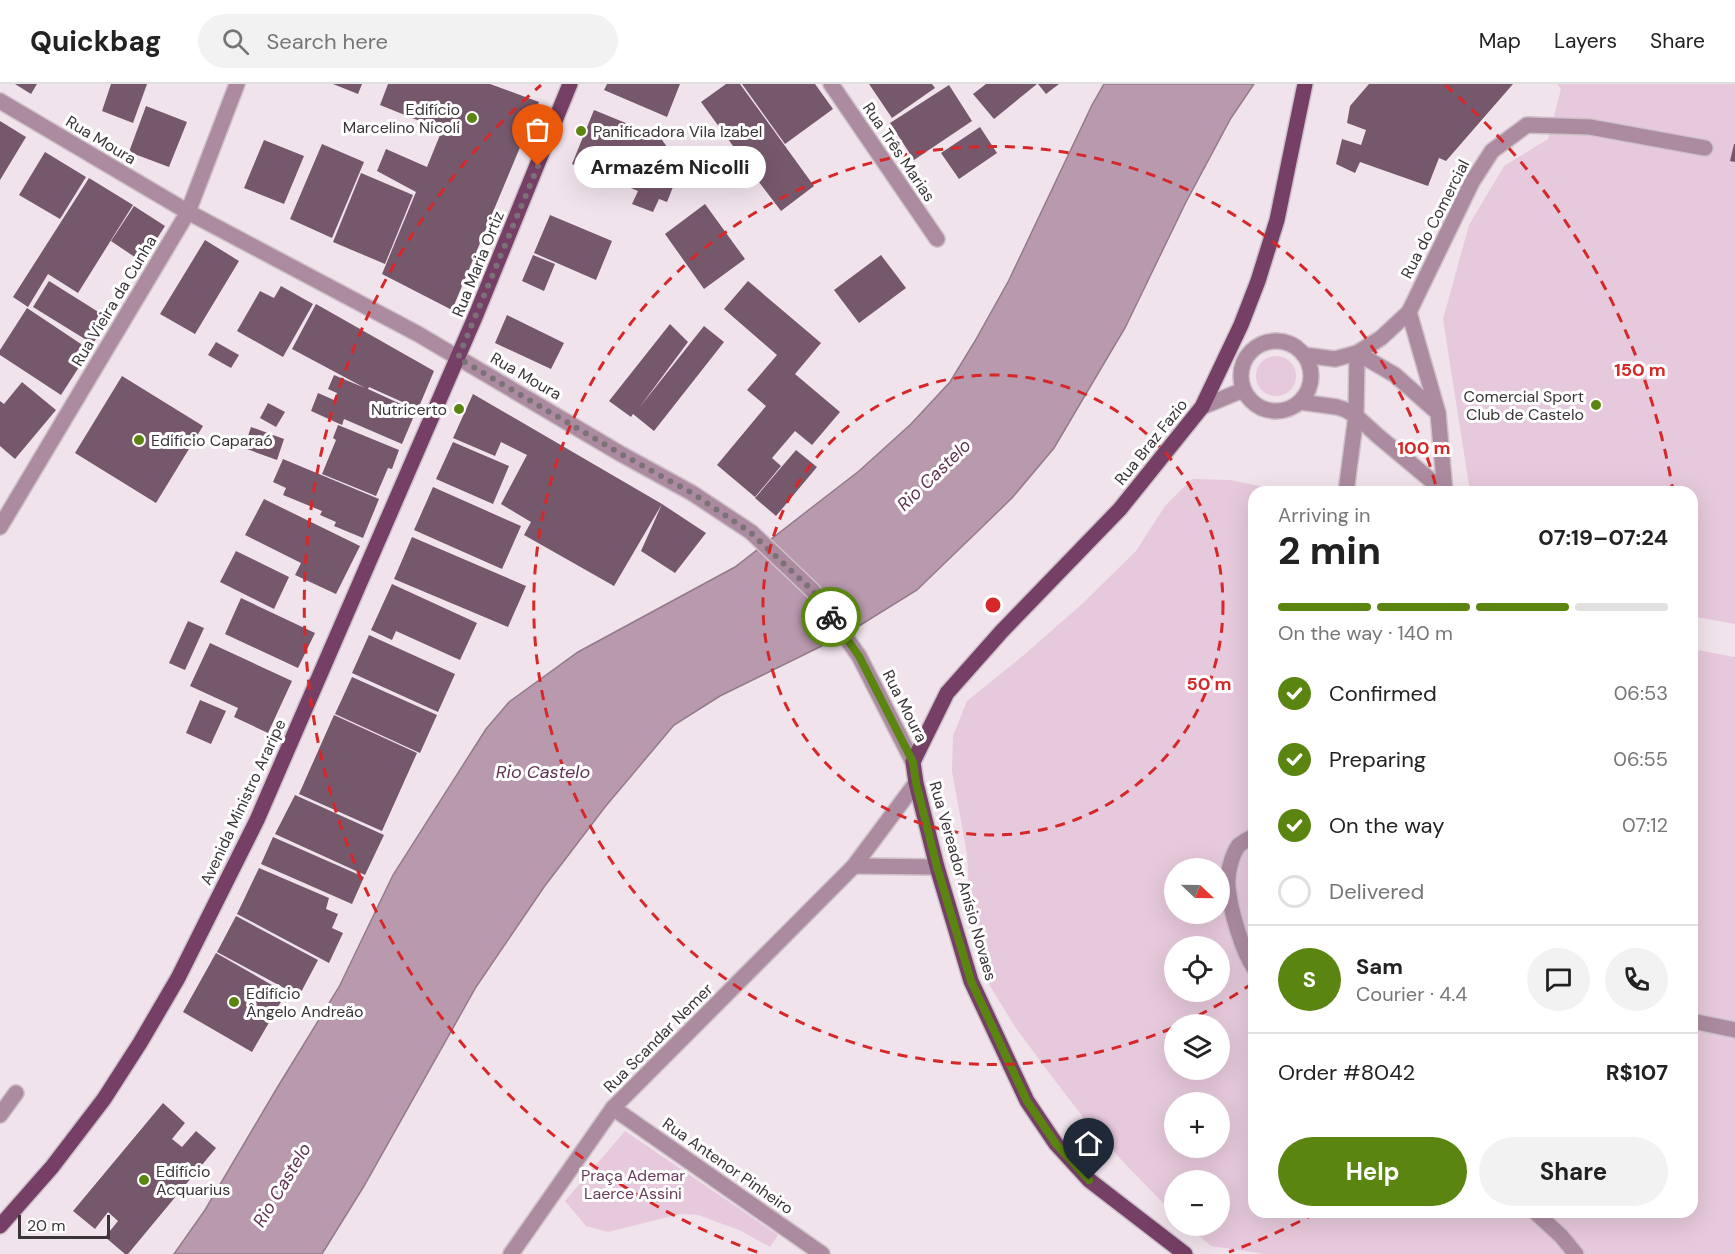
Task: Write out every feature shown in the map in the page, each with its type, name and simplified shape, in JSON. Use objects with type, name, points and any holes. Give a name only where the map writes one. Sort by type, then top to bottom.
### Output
[{"type":"main road","name":"Rua Maria Ortiz","points":[[458,358],[570,84]]},
{"type":"main road","name":"Rua Braz Fazio","points":[[913,762],[947,693],[1002,630],[1120,509],[1202,407],[1241,325],[1258,281],[1277,220],[1305,84]]},
{"type":"main road","name":"Avenida Ministro Araripe","points":[[0,1226],[52,1167],[104,1099],[178,978],[257,820],[458,358]]},
{"type":"main road","name":"Rua Vereador Anísio Novaes","points":[[913,762],[937,867],[971,981],[1027,1101],[1056,1144],[1089,1180],[1185,1254]]},
{"type":"street","name":"Rua Vieira da Cunha","points":[[2,517],[188,212],[237,84]]},
{"type":"street","name":"Rua Três Marias","points":[[831,84],[937,239]]},
{"type":"street","name":"Rua Moura","points":[[0,101],[188,212],[418,334],[621,454],[692,493],[750,532],[813,591],[859,656],[913,762]]},
{"type":"street","name":"Rua do Comercial","points":[[1254,348],[1276,341],[1288,343],[1304,354],[1335,359],[1357,353],[1381,338],[1409,312],[1472,182],[1492,151],[1527,124],[1590,128],[1705,148]]},
{"type":"street","points":[[1409,312],[1438,413],[1444,486]]},
{"type":"street","points":[[1241,325],[1254,348],[1246,357],[1242,369],[1243,390],[1258,407],[1280,412],[1300,402],[1311,382],[1311,369],[1304,354]]},
{"type":"street","points":[[1347,486],[1356,416],[1357,353],[1395,375],[1438,413]]},
{"type":"street","points":[[1202,407],[1243,390]]},
{"type":"street","points":[[1300,402],[1336,407],[1356,416],[1438,486]]},
{"type":"street","name":"Rua Scandar Nemer","points":[[511,1254],[613,1108],[854,866],[916,783]]},
{"type":"street","points":[[1248,840],[1239,845],[1229,869],[1228,887],[1236,924],[1248,957]]},
{"type":"street","points":[[854,866],[937,867]]},
{"type":"street","points":[[1698,1021],[1735,1030]]},
{"type":"street","points":[[0,1115],[16,1093]]},
{"type":"street","name":"Rua Antenor Pinheiro","points":[[613,1108],[822,1254]]},
{"type":"street","points":[[1542,1218],[1576,1254]]},
{"type":"green space","name":"Comercial Sport Club de Castelo","points":[[1557,84],[1735,84],[1735,624],[1698,617],[1698,486],[1469,486],[1443,319],[1469,225],[1504,166],[1548,139],[1561,89]]},
{"type":"green space","points":[[1276,356],[1284,357],[1290,362],[1295,368],[1295,384],[1290,390],[1284,395],[1276,396],[1268,395],[1262,390],[1257,384],[1256,376],[1257,368],[1262,362],[1268,357]]},
{"type":"green space","points":[[1192,479],[1231,480],[1259,486],[1248,486],[1248,1218],[1698,1218],[1698,650],[1735,657],[1735,1254],[1265,1254],[1211,1246],[1200,1236],[1230,1236],[1230,1170],[1164,1170],[1164,1204],[1086,1121],[1015,1027],[984,976],[970,910],[967,854],[952,771],[953,736],[967,701],[1082,604],[1136,551],[1165,506]]},
{"type":"green space","name":"Praça Ademar Laerce Assini","points":[[625,1131],[778,1235],[770,1247],[739,1230],[698,1215],[680,1214],[608,1232],[586,1226],[565,1201]]},
{"type":"water","name":"Rio Castelo","points":[[1104,84],[1254,84],[1231,118],[1186,202],[1125,328],[1054,448],[1012,498],[917,590],[846,634],[720,696],[674,725],[605,807],[544,887],[476,987],[364,1186],[322,1254],[174,1254],[205,1210],[339,987],[393,875],[486,729],[509,702],[578,652],[735,567],[859,471],[911,424],[950,382],[975,341],[1009,280]]},
{"type":"building","points":[[15,84],[37,84],[31,94]]},
{"type":"building","points":[[111,84],[147,84],[133,123],[102,111]]},
{"type":"building","points":[[333,84],[362,84],[358,94]]},
{"type":"building","points":[[388,84],[490,84],[539,102],[452,310],[382,274],[416,192],[377,171],[386,149],[427,167],[442,130],[380,105]]},
{"type":"building","points":[[607,84],[680,84],[667,117],[604,90]]},
{"type":"building","points":[[726,84],[740,84],[814,186],[781,211],[749,169],[768,154],[749,168],[701,102]]},
{"type":"building","points":[[742,84],[815,84],[833,109],[785,144]]},
{"type":"building","points":[[869,84],[932,84],[935,88],[892,118]]},
{"type":"building","points":[[986,84],[1037,84],[994,119],[973,94]]},
{"type":"building","points":[[1038,84],[1059,84],[1046,94]]},
{"type":"building","points":[[1369,84],[1513,84],[1446,161],[1439,158],[1428,186],[1360,162],[1355,173],[1336,164],[1342,139],[1361,145],[1366,130],[1347,123],[1350,106]]},
{"type":"building","points":[[949,85],[972,121],[914,160],[890,123]]},
{"type":"building","points":[[146,106],[187,122],[169,167],[129,152]]},
{"type":"building","points":[[594,110],[660,137],[681,167],[667,202],[659,199],[653,212],[632,204],[638,191],[572,164]]},
{"type":"building","points":[[0,121],[26,137],[0,180]]},
{"type":"building","points":[[980,127],[997,153],[959,179],[941,153]]},
{"type":"building","points":[[264,140],[304,156],[284,204],[244,188]]},
{"type":"building","points":[[322,144],[364,162],[332,238],[290,219]]},
{"type":"building","points":[[1735,144],[1735,162],[1730,161]]},
{"type":"building","points":[[45,152],[86,177],[60,219],[19,195]]},
{"type":"building","points":[[361,173],[413,195],[385,264],[333,242]]},
{"type":"building","points":[[89,178],[133,205],[78,293],[48,274],[28,307],[13,297]]},
{"type":"building","points":[[705,204],[745,259],[704,289],[665,234]]},
{"type":"building","points":[[134,206],[165,226],[142,262],[111,241]]},
{"type":"building","points":[[550,215],[612,241],[596,280],[534,253]]},
{"type":"building","points":[[205,240],[239,261],[195,334],[160,314]]},
{"type":"building","points":[[533,255],[555,264],[544,291],[522,281]]},
{"type":"building","points":[[881,255],[906,288],[859,323],[834,290]]},
{"type":"building","points":[[49,281],[108,318],[93,344],[33,307]]},
{"type":"building","points":[[748,281],[821,343],[795,374],[840,412],[812,445],[795,431],[772,458],[781,466],[755,497],[717,465],[766,406],[747,390],[777,355],[724,309]]},
{"type":"building","points":[[281,286],[313,304],[283,357],[237,331],[260,291],[274,298]]},
{"type":"building","points":[[316,304],[434,371],[418,409],[369,387],[368,389],[416,411],[402,444],[344,419],[342,425],[311,411],[318,393],[334,400],[337,393],[328,389],[334,375],[365,388],[292,349]]},
{"type":"building","points":[[27,308],[90,350],[61,395],[0,355],[0,350]]},
{"type":"building","points":[[507,315],[564,343],[551,369],[495,343]]},
{"type":"building","points":[[670,324],[688,342],[639,408],[704,326],[724,342],[654,431],[633,414],[631,417],[609,401]]},
{"type":"building","points":[[216,342],[239,355],[231,368],[208,355]]},
{"type":"building","name":"Edifício Caparaó","points":[[122,376],[203,426],[156,503],[75,453]]},
{"type":"building","points":[[22,382],[56,410],[15,459],[0,446],[0,401],[4,404]]},
{"type":"building","points":[[473,394],[662,504],[614,586],[524,535],[531,522],[501,504],[527,455],[501,442],[495,456],[453,438]]},
{"type":"building","points":[[268,403],[285,412],[276,427],[260,418]]},
{"type":"building","points":[[338,425],[399,450],[392,469],[388,468],[376,496],[322,474],[336,440],[333,438]]},
{"type":"building","points":[[251,427],[284,439],[277,460],[244,448]]},
{"type":"building","points":[[453,442],[509,466],[493,504],[436,479]]},
{"type":"building","points":[[796,450],[817,467],[776,516],[755,498]]},
{"type":"building","points":[[283,459],[379,499],[363,538],[334,526],[336,522],[320,515],[322,511],[283,495],[286,488],[273,482]]},
{"type":"building","points":[[433,487],[521,526],[502,569],[414,530]]},
{"type":"building","points":[[264,499],[360,546],[336,594],[295,575],[301,563],[245,535]]},
{"type":"building","points":[[662,504],[706,533],[675,573],[641,551]]},
{"type":"building","points":[[412,537],[526,586],[508,627],[394,579]]},
{"type":"building","points":[[236,551],[289,577],[274,609],[220,582]]},
{"type":"building","points":[[392,584],[477,623],[460,660],[396,631],[392,640],[371,630]]},
{"type":"building","points":[[241,598],[315,633],[298,668],[225,634]]},
{"type":"building","points":[[188,621],[204,628],[185,670],[169,663]]},
{"type":"building","points":[[369,635],[455,674],[438,712],[352,673]]},
{"type":"building","points":[[210,643],[292,681],[268,733],[234,717],[238,708],[190,686]]},
{"type":"building","points":[[352,677],[437,715],[420,753],[335,714]]},
{"type":"building","points":[[200,700],[226,711],[211,744],[186,733]]},
{"type":"building","points":[[334,715],[417,753],[382,831],[299,794]]},
{"type":"building","points":[[295,795],[384,835],[365,875],[275,834]]},
{"type":"building","points":[[273,837],[364,877],[352,904],[261,864]]},
{"type":"building","points":[[259,868],[329,898],[326,909],[338,914],[332,928],[343,933],[329,963],[237,914]]},
{"type":"building","points":[[236,916],[318,960],[299,996],[217,952]]},
{"type":"building","name":"Edifício Ângelo Andreão","points":[[216,953],[286,993],[252,1052],[183,1012]]},
{"type":"building","name":"Edifício Acquarius","points":[[163,1103],[185,1123],[172,1139],[182,1147],[196,1131],[216,1148],[128,1254],[125,1254],[105,1237],[118,1221],[108,1212],[95,1229],[73,1211]]},
{"type":"way so far","points":[[538,166],[458,358],[692,493],[750,532],[813,591],[831,617]]},
{"type":"place","name":"Edifício Marcelino Nicoli","points":[[472,118]]},
{"type":"place","name":"Panificadora Vila Izabel","points":[[581,131]]},
{"type":"place","name":"Armazém Nicolli","points":[[538,166]]},
{"type":"place","name":"Comercial Sport Club de Castelo","points":[[1596,405]]},
{"type":"place","name":"Nutricerto","points":[[459,409]]},
{"type":"place","name":"Edifício Caparaó","points":[[139,440]]},
{"type":"place","name":"Edifício Ângelo Andreão","points":[[234,1002]]},
{"type":"place","name":"Edifício Acquarius","points":[[144,1180]]},
{"type":"route","points":[[831,617],[859,656],[913,762],[924,818],[971,981],[1027,1101],[1056,1144],[1089,1180]]}]
